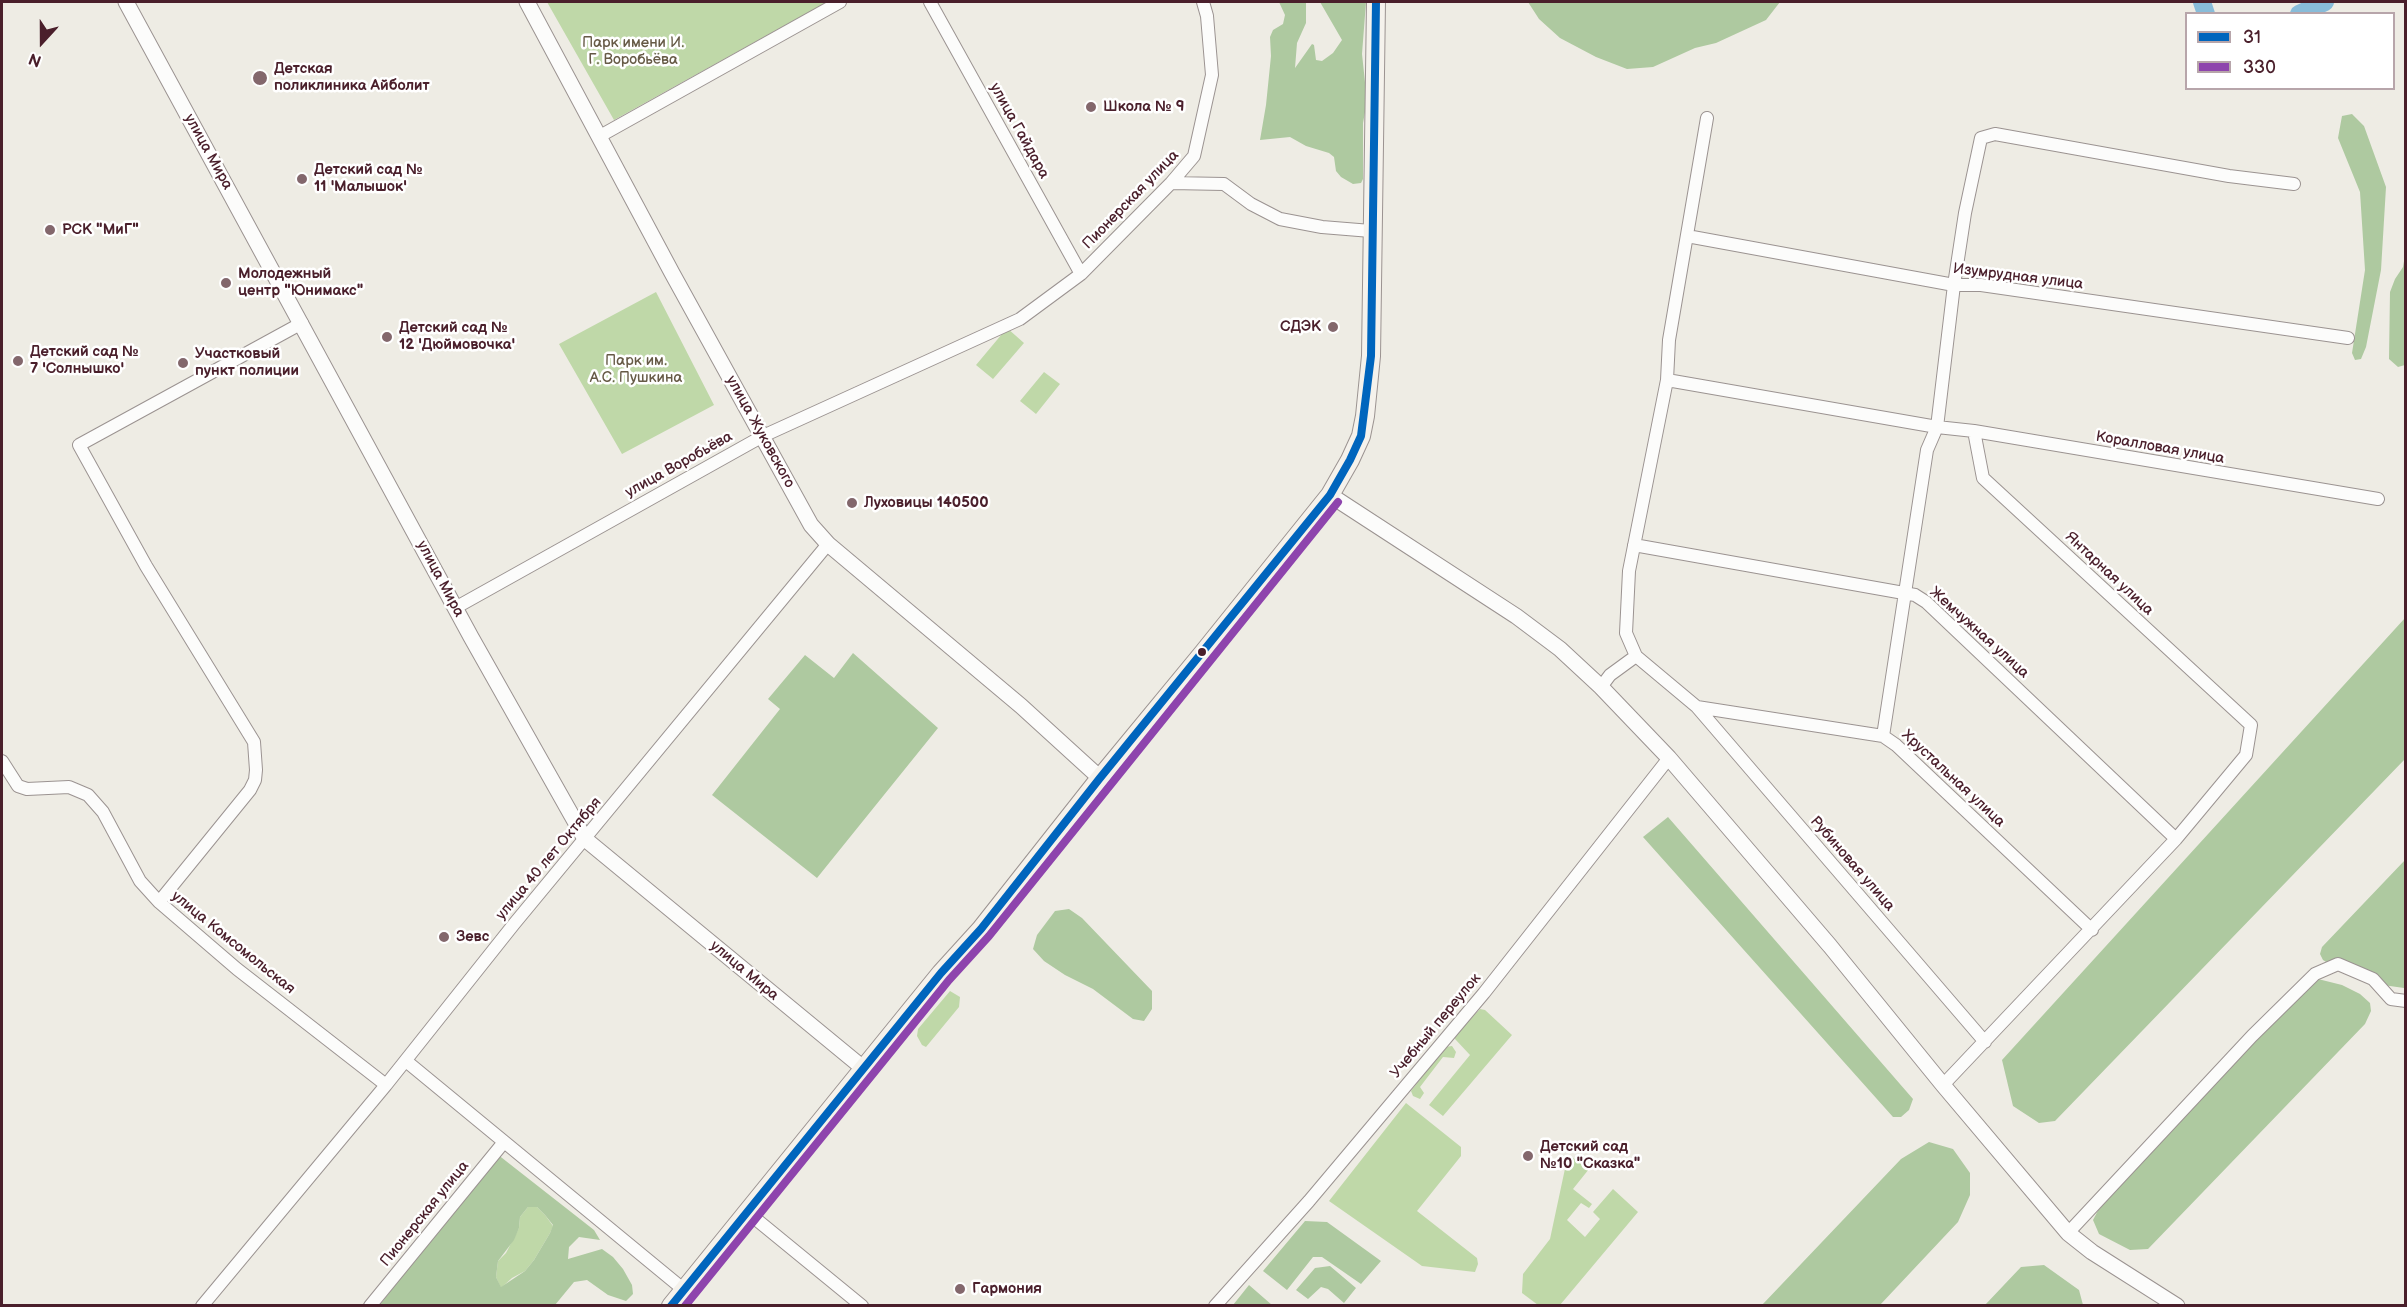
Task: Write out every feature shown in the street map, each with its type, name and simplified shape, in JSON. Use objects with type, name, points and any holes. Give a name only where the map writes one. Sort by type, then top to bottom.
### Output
[{"type":"main road","points":[[671,1305],[941,973],[981,929],[1100,778],[1330,495],[1361,436],[1371,356],[1376,2]]},
{"type":"street","name":"улица Мира","points":[[126,2],[455,608],[585,839],[863,1068]]},
{"type":"street","name":"улица Жуковского","points":[[526,2],[811,525],[828,544],[1021,706],[1100,778]]},
{"type":"street","points":[[600,136],[840,2]]},
{"type":"street","name":"улица Гайдара","points":[[930,2],[1081,274]]},
{"type":"street","name":"Пионерская улица","points":[[1081,274],[1171,183],[1194,156],[1212,75],[1207,16],[1203,2]]},
{"type":"street","points":[[1697,707],[1636,656],[1626,633],[1626,622],[1629,571],[1667,380],[1670,340],[1707,118]]},
{"type":"street","points":[[1883,736],[1927,450],[1937,428],[1965,213],[1981,138],[1995,134],[2229,176],[2294,184]]},
{"type":"street","points":[[1171,183],[1224,183],[1251,204],[1280,219],[1322,227],[1371,231]]},
{"type":"street","name":"Изумрудная улица","points":[[1687,236],[1954,285],[1981,285],[2348,338]]},
{"type":"street","name":"улица Воробьёва","points":[[455,608],[763,436],[1020,319],[1081,274]]},
{"type":"street","points":[[159,902],[250,790],[255,780],[256,770],[254,742],[146,566],[79,445],[302,323]]},
{"type":"street","points":[[1667,380],[1937,428]]},
{"type":"street","name":"Коралловая улица","points":[[1937,428],[1974,431],[2378,500]]},
{"type":"street","name":"Янтарная улица","points":[[1974,431],[1983,478],[2251,725],[2246,755],[2176,839]]},
{"type":"street","points":[[1330,495],[1516,616],[1560,649],[1601,687],[1669,758],[1830,946],[2068,1233],[2092,1252],[2177,1305]]},
{"type":"street","name":"улица 40 лет Октября","points":[[202,1305],[406,1061],[828,544]]},
{"type":"street","name":"Жемчужная улица","points":[[1634,545],[1906,593],[1926,602],[2176,839]]},
{"type":"street","points":[[1601,687],[1610,675],[1636,656]]},
{"type":"street","name":"Хрустальная улица","points":[[1697,707],[1883,736],[1896,745],[2092,930]]},
{"type":"street","name":"Рубиновая улица","points":[[1697,707],[1985,1042]]},
{"type":"street","name":"Учебный переулок","points":[[1215,1305],[1309,1201],[1485,993],[1669,758]]},
{"type":"street","name":"улица Комсомольская","points":[[2,761],[18,786],[27,789],[69,787],[88,795],[103,812],[140,881],[159,902],[237,969],[386,1085]]},
{"type":"street","points":[[1943,1085],[2176,839]]},
{"type":"street","points":[[2068,1233],[2252,1036],[2315,974],[2338,964],[2373,979],[2391,999],[2406,1001]]},
{"type":"street","points":[[406,1061],[683,1289]]},
{"type":"street","name":"Пионерская улица","points":[[370,1305],[504,1142]]},
{"type":"street","points":[[746,1211],[862,1305]]},
{"type":"green space","name":"Парк имени И. Г. Воробьёва","points":[[547,2],[827,2],[614,120]]},
{"type":"green space","points":[[1279,2],[1306,2],[1306,23],[1297,43],[1295,68],[1312,44],[1316,60],[1322,61],[1333,53],[1342,40],[1320,2],[1366,2],[1362,54],[1367,101],[1363,123],[1363,179],[1361,183],[1353,184],[1341,177],[1336,171],[1334,157],[1329,153],[1306,146],[1290,137],[1260,140],[1271,56],[1270,37],[1273,30],[1283,24],[1285,15]]},
{"type":"green space","points":[[1528,2],[1780,2],[1766,20],[1716,43],[1695,48],[1653,67],[1627,69],[1596,57],[1560,38],[1539,19]]},
{"type":"green space","points":[[2352,114],[2364,126],[2386,187],[2381,270],[2366,347],[2361,359],[2355,360],[2352,353],[2365,270],[2360,192],[2338,138],[2342,116]]},
{"type":"green space","points":[[2405,255],[2405,365],[2398,367],[2389,359],[2390,292],[2403,267]]},
{"type":"green space","name":"Парк им. А.С. Пушкина","points":[[656,292],[714,405],[622,454],[559,344]]},
{"type":"green space","points":[[1007,328],[1024,343],[993,379],[976,365]]},
{"type":"green space","points":[[1044,372],[1060,384],[1036,414],[1020,401]]},
{"type":"green space","points":[[2405,618],[2405,759],[2055,1121],[2039,1123],[2013,1106],[2002,1060]]},
{"type":"green space","points":[[853,653],[938,728],[817,878],[712,795],[780,709],[768,699],[805,655],[834,678]]},
{"type":"green space","points":[[1668,817],[1913,1099],[1909,1110],[1901,1117],[1893,1117],[1643,837]]},
{"type":"green space","points":[[2405,860],[2404,988],[2376,984],[2339,970],[2323,960],[2320,954],[2322,947]]},
{"type":"green space","points":[[1069,909],[1082,918],[1152,991],[1152,1009],[1144,1021],[1133,1019],[1093,989],[1065,975],[1044,961],[1033,949],[1037,935],[1055,911]]},
{"type":"green space","points":[[2318,979],[2342,985],[2360,994],[2370,1003],[2371,1011],[2365,1024],[2148,1249],[2130,1250],[2099,1234],[2093,1220],[2102,1203],[2281,1001]]},
{"type":"green space","points":[[950,991],[960,997],[959,1007],[926,1047],[922,1045],[917,1036],[918,1029]]},
{"type":"green space","points":[[1480,1009],[1485,1010],[1512,1035],[1443,1116],[1429,1105],[1470,1055],[1455,1039],[1455,1036]]},
{"type":"green space","points":[[1452,1046],[1456,1052],[1454,1058],[1443,1057],[1420,1087],[1424,1093],[1420,1099],[1413,1096],[1411,1091],[1445,1047]]},
{"type":"green space","points":[[1406,1103],[1461,1147],[1461,1156],[1417,1211],[1477,1258],[1478,1264],[1475,1272],[1422,1266],[1329,1201]]},
{"type":"green space","points":[[1929,1142],[1953,1149],[1970,1173],[1970,1195],[1958,1222],[1880,1305],[1762,1305],[1901,1159]]},
{"type":"green space","points":[[497,1154],[594,1230],[600,1240],[579,1237],[569,1247],[568,1259],[602,1249],[623,1269],[632,1285],[633,1294],[626,1301],[608,1295],[587,1280],[574,1282],[555,1305],[379,1306]],"holes":[[[528,1207],[537,1207],[553,1225],[550,1233],[525,1271],[501,1287],[496,1277],[498,1261],[514,1240],[519,1228],[520,1217]]]},
{"type":"green space","points":[[1572,1157],[1589,1169],[1573,1189],[1592,1204],[1589,1208],[1581,1203],[1567,1220],[1585,1237],[1600,1219],[1593,1212],[1613,1189],[1638,1212],[1560,1305],[1538,1305],[1522,1293],[1523,1274],[1550,1239],[1566,1164]]},
{"type":"green space","points":[[528,1207],[537,1207],[553,1226],[534,1260],[525,1271],[512,1278],[501,1288],[496,1277],[498,1261],[506,1253],[519,1228],[520,1217]]},
{"type":"green space","points":[[1305,1221],[1327,1222],[1381,1261],[1361,1284],[1322,1257],[1313,1257],[1287,1290],[1263,1271]]},
{"type":"green space","points":[[2044,1265],[2079,1290],[2083,1305],[1985,1305],[2021,1267]]},
{"type":"green space","points":[[1330,1266],[1356,1288],[1344,1303],[1328,1289],[1321,1287],[1308,1299],[1296,1290],[1315,1268]]},
{"type":"green space","points":[[1249,1285],[1272,1305],[1233,1305]]},
{"type":"waterway","points":[[2202,2],[2205,12]]},
{"type":"waterway","points":[[2303,12],[2325,2]]},
{"type":"transit line","name":"31","points":[[671,1306],[941,973],[981,929],[1100,778],[1330,495],[1350,460],[1361,436],[1371,356],[1376,2]]},
{"type":"transit line","name":"330","points":[[685,1306],[949,980],[989,936],[1338,502]]},
{"type":"place","name":"Детская поликлиника Айболит","points":[[260,78]]},
{"type":"place","name":"Школа № 9","points":[[1091,107]]},
{"type":"place","name":"Детский сад № 11 'Малышок'","points":[[302,179]]},
{"type":"place","name":"РСК \"МиГ\"","points":[[50,230]]},
{"type":"place","name":"Молодежный центр \"Юнимакс\"","points":[[226,283]]},
{"type":"place","name":"СДЭК","points":[[1333,327]]},
{"type":"place","name":"Детский сад № 12 'Дюймовочка'","points":[[387,337]]},
{"type":"place","name":"Детский сад № 7 'Солнышко'","points":[[18,361]]},
{"type":"place","name":"Участковый пункт полиции","points":[[183,363]]},
{"type":"place","name":"Луховицы 140500","points":[[852,503]]},
{"type":"place","name":"Зевс","points":[[444,937]]},
{"type":"place","name":"Детский сад №10 \"Сказка\"","points":[[1528,1156]]},
{"type":"place","name":"Гармония","points":[[960,1289]]}]
